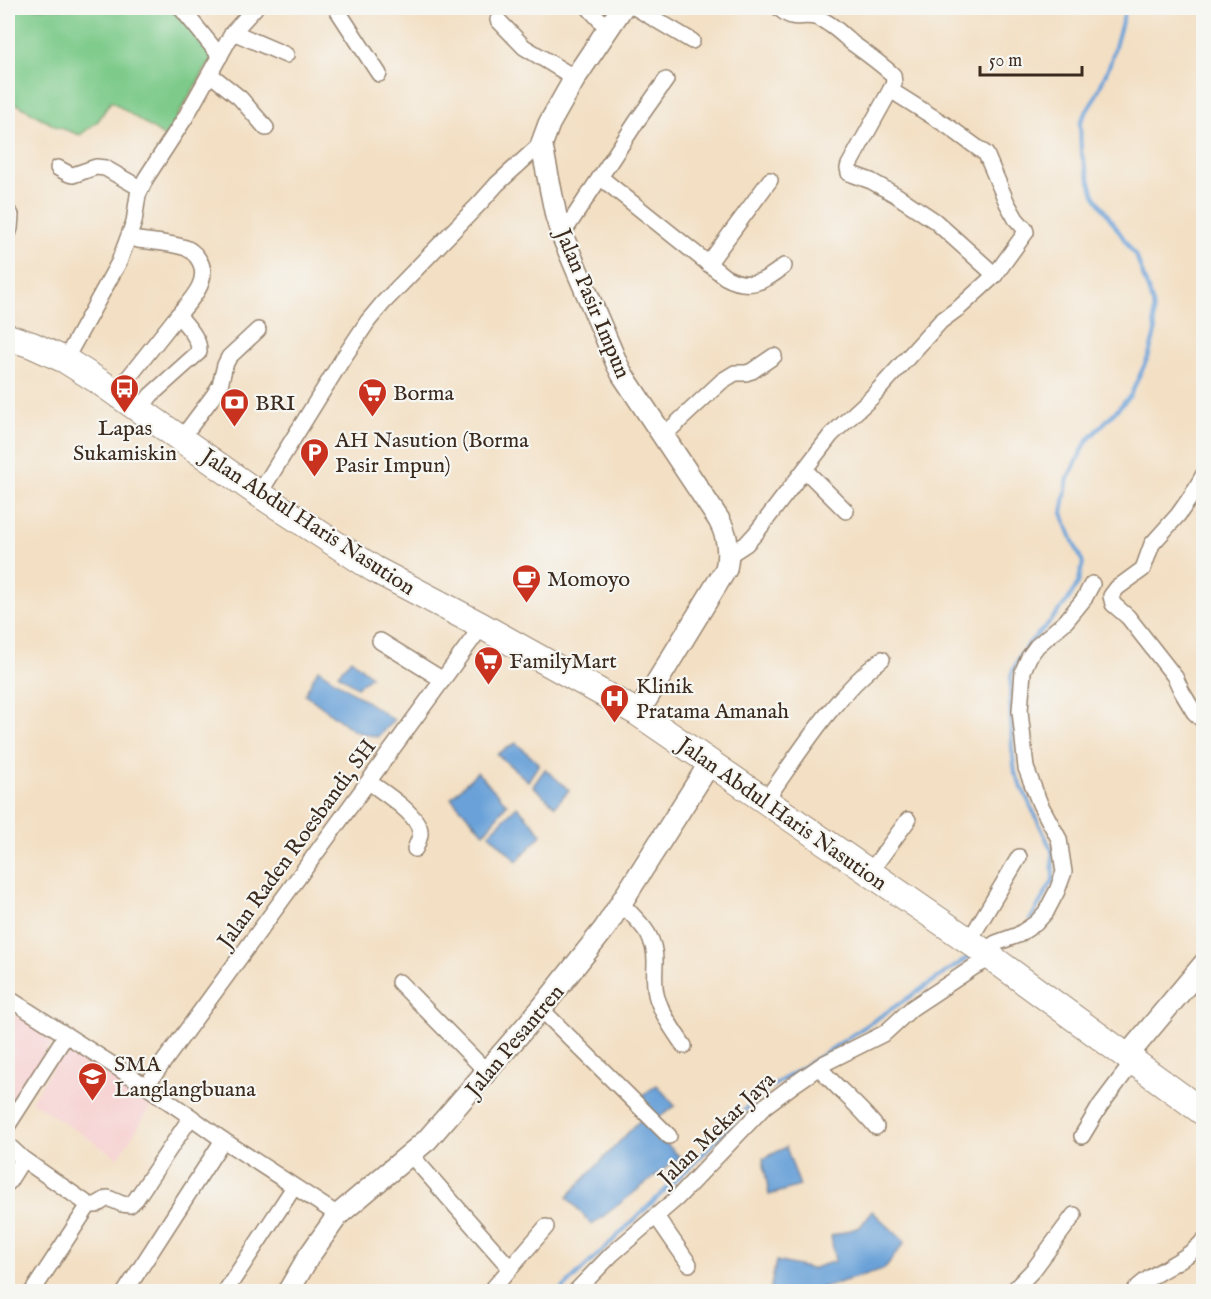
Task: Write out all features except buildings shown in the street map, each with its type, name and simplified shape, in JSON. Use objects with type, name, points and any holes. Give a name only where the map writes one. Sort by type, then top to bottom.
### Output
[{"type":"highway","name":"Jalan Abdul Haris Nasution","points":[[8,338],[32,345],[65,360],[117,393],[259,494],[374,569],[638,713],[870,872],[1203,1113]]},
{"type":"street","points":[[181,8],[220,56]]},
{"type":"street","points":[[65,360],[122,254],[134,222],[140,188],[185,118],[233,32],[255,8]]},
{"type":"street","points":[[336,8],[379,74]]},
{"type":"street","points":[[589,8],[608,29]]},
{"type":"street","points":[[259,494],[368,321],[497,184],[542,143],[549,124],[575,78],[622,8]]},
{"type":"street","points":[[636,8],[692,41]]},
{"type":"street","points":[[779,8],[793,18],[808,16],[818,18],[833,27],[893,75],[894,83],[891,90],[849,165],[849,173],[880,185],[935,221],[995,275]]},
{"type":"street","points":[[498,20],[524,47],[575,78]]},
{"type":"street","points":[[233,32],[286,55]]},
{"type":"street","points":[[210,74],[240,98],[266,128]]},
{"type":"street","points":[[562,235],[666,80]]},
{"type":"street","points":[[638,713],[726,569],[729,555],[747,544],[831,435],[871,398],[941,321],[995,275],[1026,232],[1007,202],[989,158],[950,127],[891,90]]},
{"type":"street","name":"Jalan Pasir Impun","points":[[542,143],[562,235],[598,322],[622,374],[719,520],[724,530],[729,555]]},
{"type":"street","points":[[58,168],[73,175],[96,167],[105,168],[140,188]]},
{"type":"street","points":[[600,177],[708,264],[737,283],[750,284],[761,281],[784,266]]},
{"type":"street","points":[[708,264],[770,180]]},
{"type":"street","points":[[8,212],[11,215],[8,234]]},
{"type":"street","points":[[117,393],[194,297],[203,273],[201,262],[194,253],[185,248],[138,240]]},
{"type":"street","points":[[140,409],[199,352],[199,346],[193,334],[178,315]]},
{"type":"street","points":[[181,438],[220,385],[229,357],[258,330]]},
{"type":"street","points":[[663,436],[722,381],[735,373],[746,374],[774,356]]},
{"type":"street","points":[[805,470],[846,511]]},
{"type":"street","points":[[1203,474],[1178,515],[1152,543],[1143,569],[1117,588],[1112,596],[1113,604],[1128,617],[1175,677],[1194,712],[1203,722]]},
{"type":"street","name":"Jalan Mekar Jaya","points":[[575,1292],[612,1254],[677,1198],[765,1106],[819,1067],[885,1033],[912,1008],[974,967],[980,950],[1018,935],[1036,923],[1046,912],[1064,872],[1059,839],[1040,804],[1026,768],[1020,711],[1023,671],[1037,646],[1066,621],[1084,599],[1092,584]]},
{"type":"street","name":"Jalan Raden Roesbandi, SH","points":[[146,1086],[482,626]]},
{"type":"street","points":[[380,641],[443,680]]},
{"type":"street","points":[[765,801],[819,725],[856,681],[882,659]]},
{"type":"street","name":"Jalan Pesantren","points":[[288,1292],[309,1256],[338,1215],[428,1140],[590,949],[710,763]]},
{"type":"street","points":[[369,782],[406,810],[418,823],[421,833],[415,849]]},
{"type":"street","points":[[870,872],[908,820]]},
{"type":"street","points":[[980,950],[1019,857]]},
{"type":"street","points":[[621,903],[648,933],[654,947],[653,981],[656,996],[663,1013],[684,1046]]},
{"type":"street","points":[[1082,1136],[1130,1060],[1203,964]]},
{"type":"street","points":[[399,982],[486,1071]]},
{"type":"street","points":[[8,998],[146,1086],[223,1140],[338,1215]]},
{"type":"street","points":[[541,1009],[669,1136]]},
{"type":"street","points":[[8,1125],[66,1035]]},
{"type":"street","points":[[819,1067],[876,1127]]},
{"type":"street","points":[[8,1144],[23,1159],[89,1205],[96,1205],[108,1198],[130,1205],[191,1116]]},
{"type":"street","points":[[125,1292],[223,1140]]},
{"type":"street","points":[[410,1154],[510,1267]]},
{"type":"street","points":[[8,1183],[23,1159]]},
{"type":"street","points":[[225,1292],[294,1187]]},
{"type":"street","points":[[32,1292],[89,1205]]},
{"type":"street","points":[[1012,1292],[1034,1269],[1074,1215]]},
{"type":"street","points":[[656,1216],[689,1264]]},
{"type":"street","points":[[490,1292],[546,1227]]},
{"type":"street","points":[[1133,1292],[1199,1246],[1203,1240]]},
{"type":"shaded area","points":[[8,1010],[54,1039],[8,1113]]},
{"type":"shaded area","name":"SMA Langlangbuana","points":[[68,1044],[155,1101],[118,1158],[31,1101]]},
{"type":"green space","points":[[8,8],[174,8],[214,55],[165,137],[111,101],[98,121],[80,135],[55,126],[17,104],[8,104]]},
{"type":"water","points":[[351,659],[371,676],[357,687],[338,674]]},
{"type":"water","points":[[318,669],[394,720],[377,737],[354,731],[305,694]]},
{"type":"water","points":[[516,743],[539,764],[528,781],[497,754]]},
{"type":"water","points":[[545,769],[569,790],[555,806],[533,786]]},
{"type":"water","points":[[477,772],[507,804],[484,833],[451,798]]},
{"type":"water","points":[[517,806],[542,834],[517,861],[489,834]]},
{"type":"water","points":[[657,1085],[675,1106],[658,1118],[637,1099]]},
{"type":"water","points":[[641,1119],[680,1157],[592,1225],[567,1197]]},
{"type":"water","points":[[786,1147],[800,1186],[769,1195],[763,1159]]},
{"type":"water","points":[[872,1211],[905,1242],[884,1269],[811,1291],[770,1291],[776,1261],[811,1269],[835,1261],[831,1236],[860,1227]]},
{"type":"waterway","points":[[1030,920],[1053,880],[1052,851],[1015,773],[1012,748],[1011,675],[1019,657],[1068,600],[1078,583],[1083,563],[1062,513],[1068,478],[1087,441],[1130,396],[1149,355],[1155,332],[1153,304],[1137,258],[1094,195],[1081,152],[1080,122],[1095,98],[1110,64],[1126,8]]},
{"type":"waterway","points":[[559,1292],[708,1149],[761,1093],[821,1056],[972,955]]},
{"type":"place","name":"Lapas Sukamiskin","points":[[125,414]]},
{"type":"place","name":"Borma","points":[[372,418]]},
{"type":"place","name":"BRI","points":[[234,428]]},
{"type":"place","name":"AH Nasution (Borma Pasir Impun)","points":[[314,478]]},
{"type":"place","name":"Momoyo","points":[[526,604]]},
{"type":"place","name":"FamilyMart","points":[[488,686]]},
{"type":"place","name":"Klinik Pratama Amanah","points":[[615,724]]},
{"type":"place","name":"SMA Langlangbuana","points":[[93,1102]]}]
